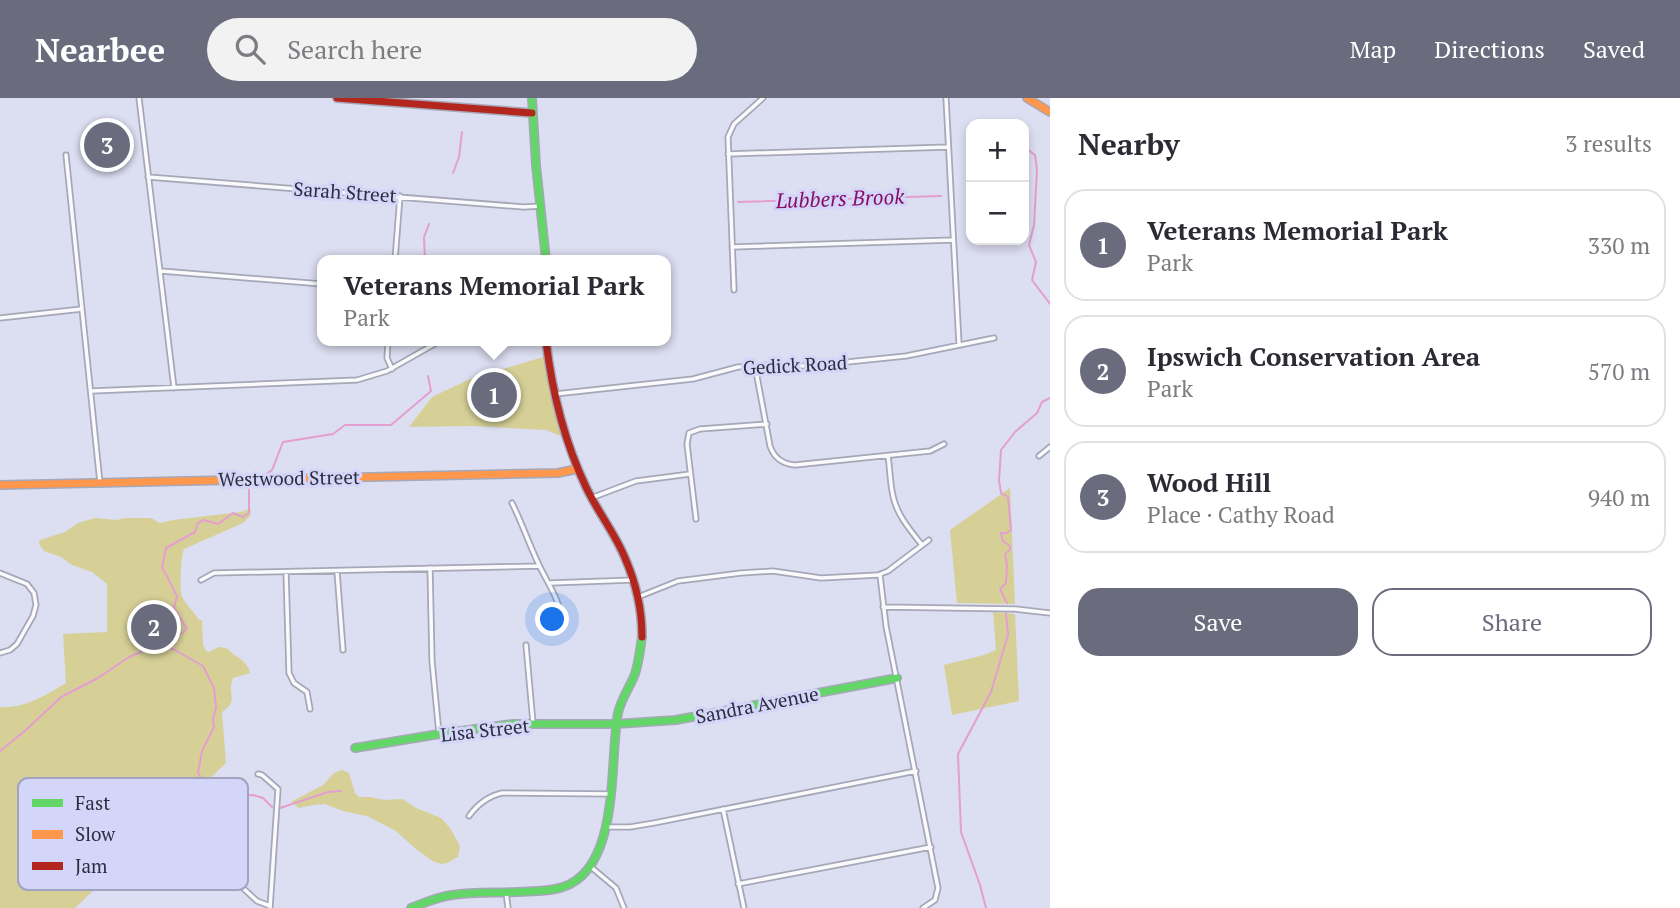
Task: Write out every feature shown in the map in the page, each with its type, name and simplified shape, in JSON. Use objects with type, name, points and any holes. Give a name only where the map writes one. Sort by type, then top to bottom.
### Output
[{"type":"street","points":[[139,98],[174,388]]},
{"type":"street","points":[[337,98],[532,113]]},
{"type":"street","points":[[532,98],[546,255]]},
{"type":"street","points":[[734,290],[728,137],[730,130],[763,98]]},
{"type":"street","points":[[946,98],[959,345]]},
{"type":"street","points":[[1027,98],[1050,112]]},
{"type":"street","points":[[728,154],[948,147]]},
{"type":"street","points":[[66,155],[100,483]]},
{"type":"street","name":"Sarah Street","points":[[148,177],[524,207],[541,206]]},
{"type":"street","points":[[395,255],[400,196]]},
{"type":"street","points":[[732,247],[953,240]]},
{"type":"street","points":[[160,271],[317,284]]},
{"type":"street","points":[[0,318],[82,309]]},
{"type":"street","name":"Gedick Road","points":[[555,394],[693,379],[725,370],[755,366],[821,365],[914,355],[994,338]]},
{"type":"street","points":[[388,346],[387,358],[391,369]]},
{"type":"street","points":[[91,391],[357,380],[391,369],[431,346]]},
{"type":"street","points":[[411,908],[442,897],[561,887],[578,879],[597,859],[605,827],[612,794],[615,724],[635,673],[642,622],[633,580],[618,544],[577,470],[564,433],[548,365],[546,346]]},
{"type":"street","points":[[755,366],[771,450],[776,458],[787,464],[930,451],[944,444]]},
{"type":"street","points":[[696,519],[687,444],[689,433],[700,429],[767,424]]},
{"type":"street","points":[[1039,456],[1050,447]]},
{"type":"street","points":[[888,456],[897,507],[905,523],[922,545]]},
{"type":"street","name":"Westwood Street","points":[[0,485],[558,473],[577,470]]},
{"type":"street","points":[[591,499],[640,480],[690,474]]},
{"type":"street","points":[[512,503],[539,566],[550,583],[561,609],[562,621]]},
{"type":"street","points":[[638,597],[678,580],[741,573],[776,571],[821,578],[880,575],[929,540]]},
{"type":"street","points":[[201,580],[214,573],[539,566]]},
{"type":"street","points":[[430,568],[432,661],[439,734]]},
{"type":"street","points":[[337,571],[343,650]]},
{"type":"street","points":[[286,572],[289,676],[307,692],[310,709]]},
{"type":"street","points":[[0,573],[29,586],[35,596],[36,605],[33,616],[17,644],[0,653]]},
{"type":"street","points":[[880,575],[883,607],[938,890],[935,900],[923,908]]},
{"type":"street","points":[[550,583],[633,580]]},
{"type":"street","points":[[883,607],[1015,609],[1050,613]]},
{"type":"street","points":[[526,645],[533,724]]},
{"type":"street","name":"Sandra Avenue","points":[[615,724],[693,718],[897,678]]},
{"type":"street","name":"Lisa Street","points":[[355,748],[506,725],[615,724]]},
{"type":"street","points":[[605,827],[638,826],[916,771]]},
{"type":"street","points":[[245,890],[257,901],[270,907],[278,789],[258,774]]},
{"type":"street","points":[[469,816],[487,799],[502,793],[612,794]]},
{"type":"street","points":[[723,809],[744,908]]},
{"type":"street","points":[[738,884],[931,847]]},
{"type":"street","points":[[591,867],[617,890],[624,908]]},
{"type":"street","points":[[506,892],[508,908]]},
{"type":"shaded area","points":[[543,357],[561,436],[546,430],[472,426],[409,427],[432,397],[470,379]]},
{"type":"shaded area","points":[[1010,488],[1015,604],[957,603],[950,530]]},
{"type":"shaded area","points":[[251,510],[250,516],[243,523],[184,549],[181,565],[182,596],[199,620],[202,620],[206,651],[219,647],[227,648],[244,662],[250,673],[233,678],[232,700],[222,712],[226,763],[210,778],[18,778],[18,890],[94,890],[75,908],[0,908],[0,707],[18,706],[66,683],[63,634],[107,632],[107,584],[92,572],[44,551],[39,544],[40,540],[95,518],[151,518],[160,523]]},
{"type":"shaded area","points":[[993,612],[1015,614],[1019,701],[952,715],[944,665],[996,650]]},
{"type":"shaded area","points":[[342,770],[349,773],[355,793],[359,797],[402,799],[441,818],[460,846],[458,857],[447,863],[434,862],[396,831],[367,816],[325,804],[299,808],[291,802],[323,785],[334,773]]},
{"type":"waterway","points":[[453,173],[459,157],[462,132]]},
{"type":"waterway","name":"Lubbers Brook","points":[[1029,150],[1035,155],[1037,170],[1034,225],[1029,245],[1036,262],[1032,280],[1050,304]]},
{"type":"waterway","name":"Lubbers Brook","points":[[738,202],[941,196]]},
{"type":"waterway","points":[[425,255],[424,237],[429,224]]},
{"type":"waterway","points":[[265,475],[272,470],[283,442],[333,434],[345,425],[391,425],[431,391],[428,376]]},
{"type":"waterway","name":"Lubbers Brook","points":[[1007,603],[1000,589],[1006,583],[1005,554],[1010,550],[1010,546],[1003,541],[1001,533],[1011,530],[1008,497],[1001,493],[999,480],[1001,450],[1015,432],[1037,413],[1042,402],[1050,398]]},
{"type":"waterway","points":[[167,644],[187,629],[174,608],[177,596],[162,568],[166,548],[195,532],[198,523],[204,520],[218,524],[233,513],[243,517],[249,513],[249,485]]},
{"type":"waterway","name":"Lubbers Brook","points":[[986,908],[961,832],[958,754],[991,692],[1008,635],[1006,612]]},
{"type":"waterway","points":[[0,751],[61,697],[98,678],[129,657],[155,646],[166,645],[203,666],[214,688],[214,727],[202,751],[198,772],[201,778]]},
{"type":"waterway","points":[[280,808],[328,792],[341,791]]},
{"type":"waterway","points":[[248,795],[263,798],[272,807]]},
{"type":"traffic: fast","points":[[532,98],[545,255]]},
{"type":"traffic: fast","points":[[411,908],[452,895],[552,890],[582,876],[595,859],[604,836],[609,811],[618,713],[635,674],[642,637]]},
{"type":"traffic: fast","points":[[355,748],[513,724],[616,724],[676,720],[897,678]]},
{"type":"traffic: slow","points":[[1027,98],[1050,112]]},
{"type":"traffic: slow","points":[[0,485],[558,473],[577,469]]},
{"type":"traffic: jam","points":[[337,98],[532,113]]},
{"type":"traffic: jam","points":[[547,346],[555,397],[565,434],[586,487],[629,567],[640,607],[642,637]]},
{"type":"place","name":"Wood Hill","points":[[107,145]]},
{"type":"place","name":"Veterans Memorial Park","points":[[494,395]]},
{"type":"place","name":"Ipswich Conservation Area","points":[[154,627]]}]
